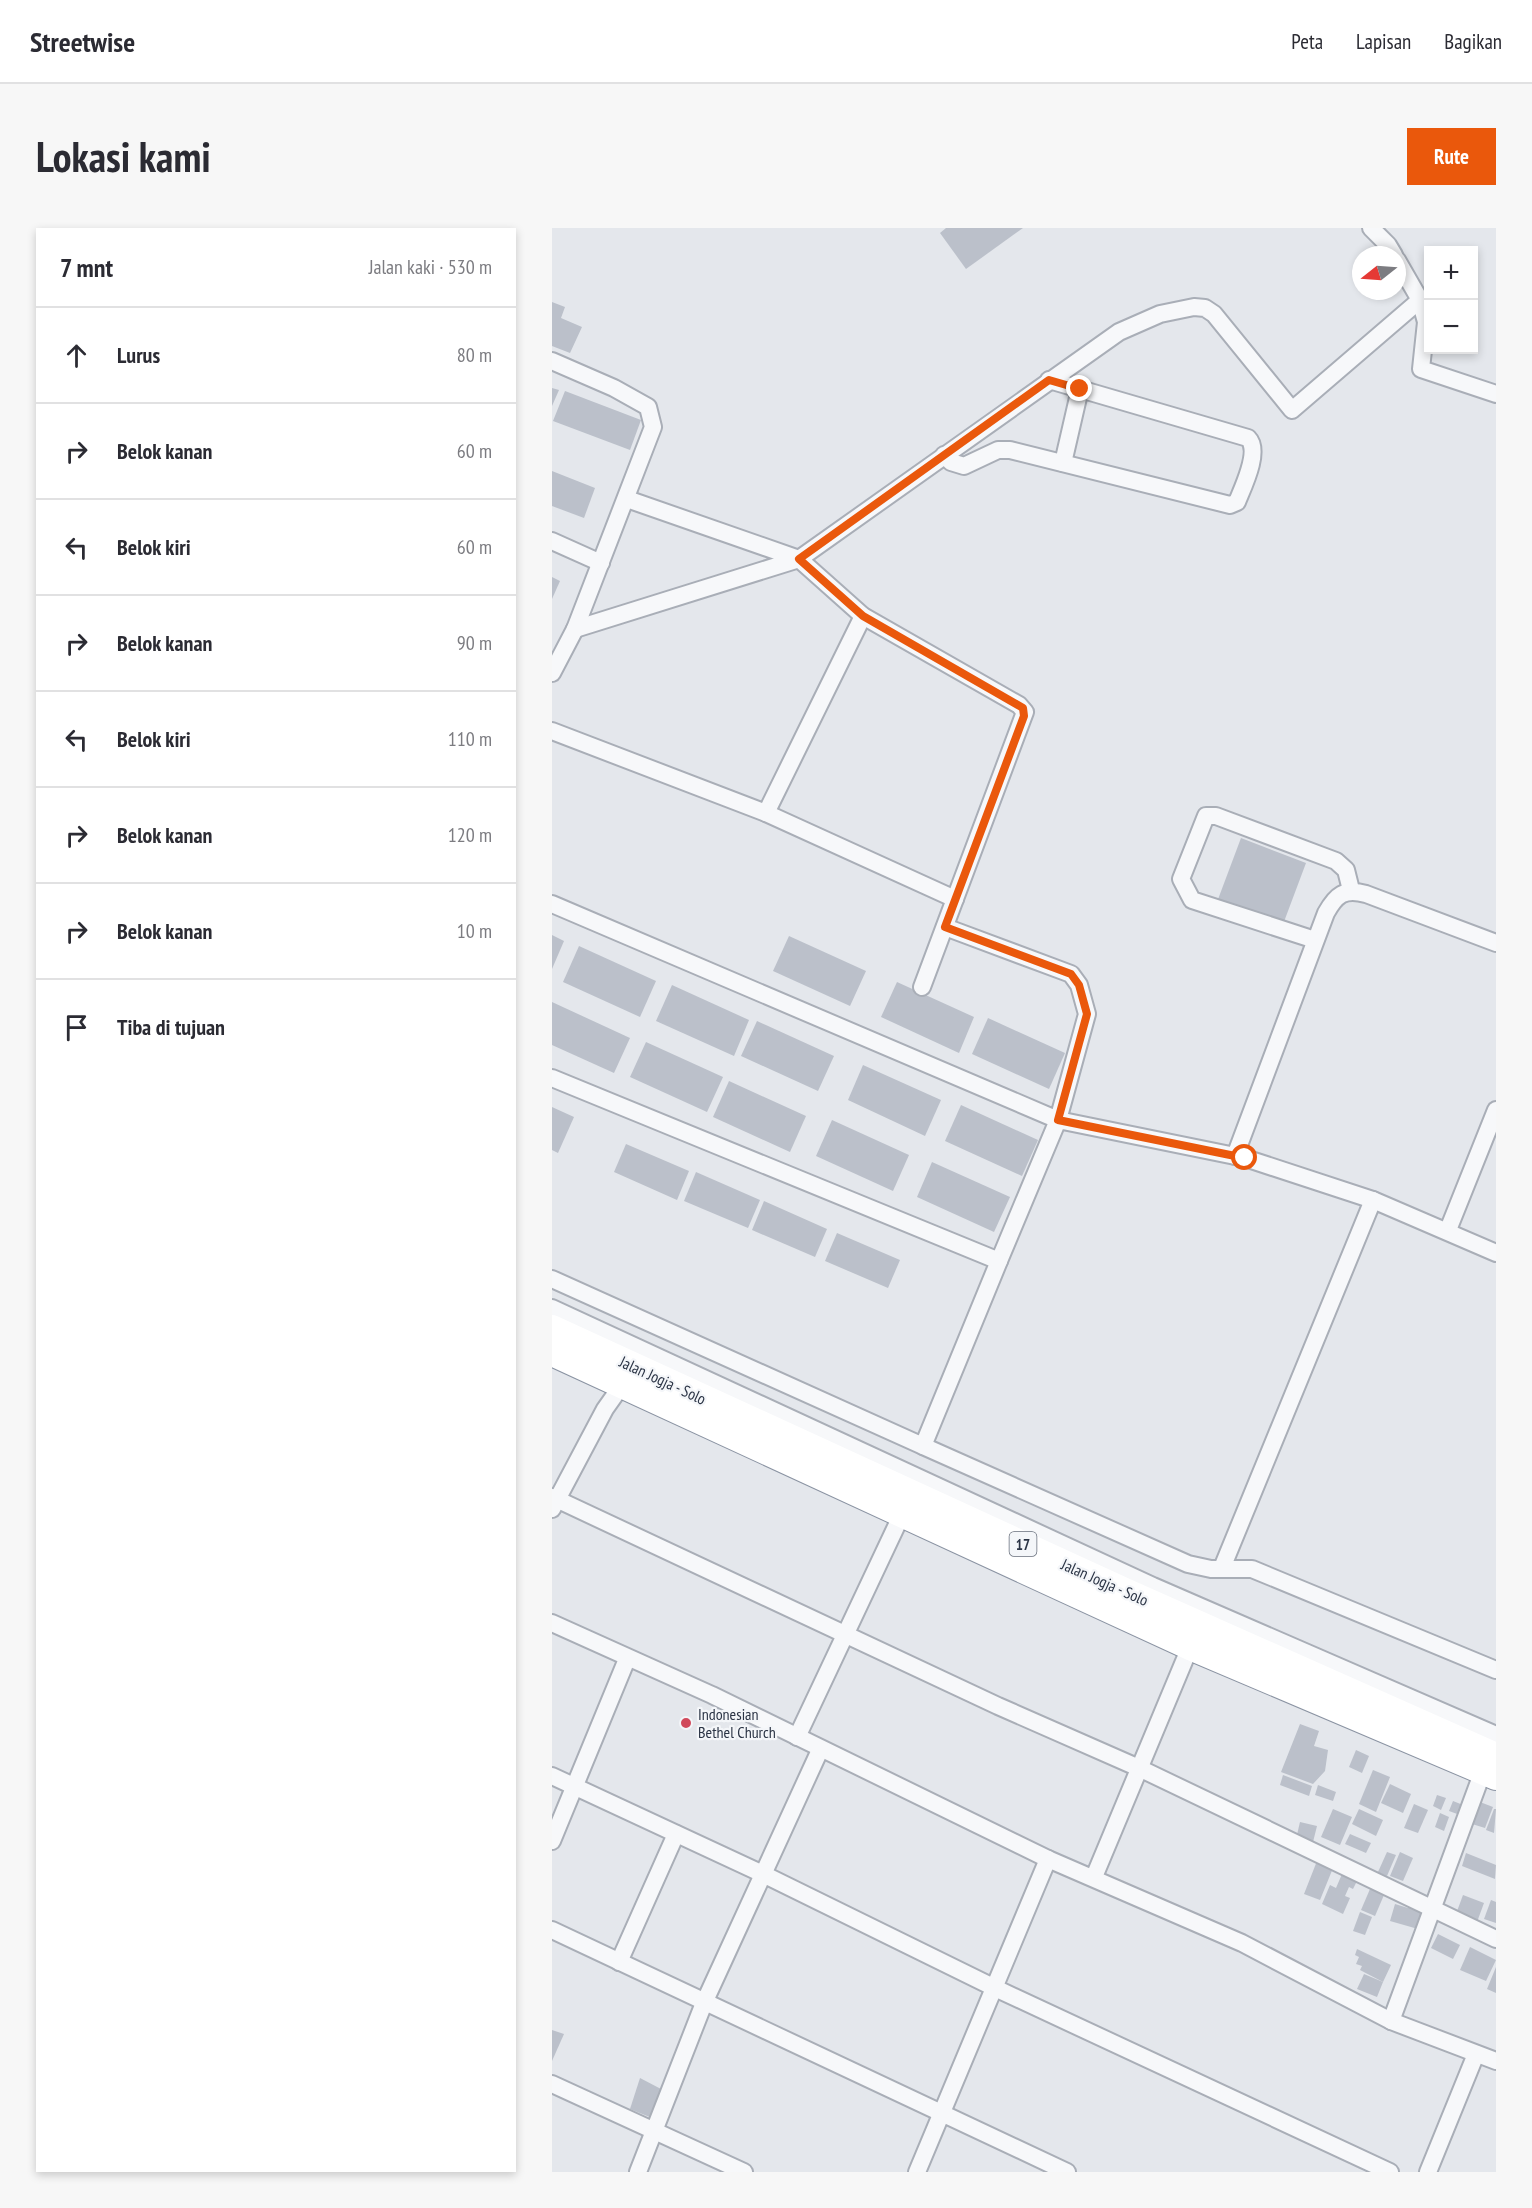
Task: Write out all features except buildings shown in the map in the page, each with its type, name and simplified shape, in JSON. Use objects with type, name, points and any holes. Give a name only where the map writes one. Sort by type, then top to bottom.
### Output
[{"type":"highway","name":"Jalan Jogja - Solo","points":[[552,1328],[1197,1614],[1492,1768]]},
{"type":"highway","name":"Jalan Jogja - Solo","points":[[552,1353],[903,1512],[1190,1647],[1492,1768]]},
{"type":"street","points":[[1371,228],[1389,246]]},
{"type":"street","points":[[1406,276],[1420,300],[1426,322],[1421,369],[1496,394]]},
{"type":"street","points":[[575,628],[799,559],[1049,380],[1140,320],[1194,307],[1206,308],[1214,314],[1292,410],[1420,300]]},
{"type":"street","points":[[552,361],[615,388],[648,407],[653,427],[627,499],[575,628],[552,673]]},
{"type":"street","points":[[944,455],[964,466],[1004,449],[1230,505],[1237,502],[1252,456],[1253,447],[1248,438],[1049,380]]},
{"type":"street","points":[[1063,463],[1080,389]]},
{"type":"street","points":[[627,499],[799,559],[863,616],[1019,705],[1025,712],[922,987]]},
{"type":"street","points":[[552,542],[601,563]]},
{"type":"street","points":[[766,813],[863,616]]},
{"type":"street","points":[[552,731],[766,813],[955,899]]},
{"type":"street","points":[[1315,940],[1192,900],[1184,890],[1181,879],[1206,816],[1216,816],[1336,861],[1346,870],[1352,890]]},
{"type":"street","points":[[1235,1156],[1315,940],[1338,894],[1352,890],[1496,943]]},
{"type":"street","points":[[552,904],[1058,1120],[1235,1156],[1373,1200],[1448,1230],[1496,1253]]},
{"type":"street","points":[[923,1446],[1058,1120],[1087,1014],[1079,985],[1071,974],[945,927]]},
{"type":"street","points":[[552,1078],[999,1261]]},
{"type":"street","points":[[1448,1230],[1496,1110]]},
{"type":"street","points":[[1222,1568],[1373,1200]]},
{"type":"street","points":[[552,1278],[1188,1564],[1252,1569],[1496,1670]]},
{"type":"street","points":[[552,1308],[1197,1614],[1496,1736]]},
{"type":"street","points":[[622,1385],[605,1409],[554,1502],[1139,1768],[1496,1939]]},
{"type":"street","points":[[797,1737],[847,1636],[903,1512]]},
{"type":"street","points":[[552,1623],[627,1659],[712,1695],[820,1750],[1048,1859],[1242,1943],[1391,2021],[1496,2061]]},
{"type":"street","points":[[1094,1877],[1190,1647]]},
{"type":"street","points":[[552,1841],[627,1659]]},
{"type":"street","points":[[638,2172],[704,2003],[765,1875],[820,1750]]},
{"type":"street","points":[[1391,2021],[1434,1908],[1492,1768]]},
{"type":"street","points":[[552,1776],[765,1875],[995,1988],[1390,2172]]},
{"type":"street","points":[[619,1962],[676,1833]]},
{"type":"street","points":[[917,2172],[1048,1859]]},
{"type":"street","points":[[552,1930],[1067,2172]]},
{"type":"street","points":[[1428,2172],[1476,2054]]},
{"type":"street","points":[[552,2084],[744,2172]]},
{"type":"place","name":"Indonesian Bethel Church","points":[[686,1723]]},
{"type":"route","points":[[1080,389],[1049,380],[799,559],[863,616],[1019,705],[1025,712],[945,927],[1071,974],[1079,985],[1087,1014],[1058,1120],[1245,1158]]}]
